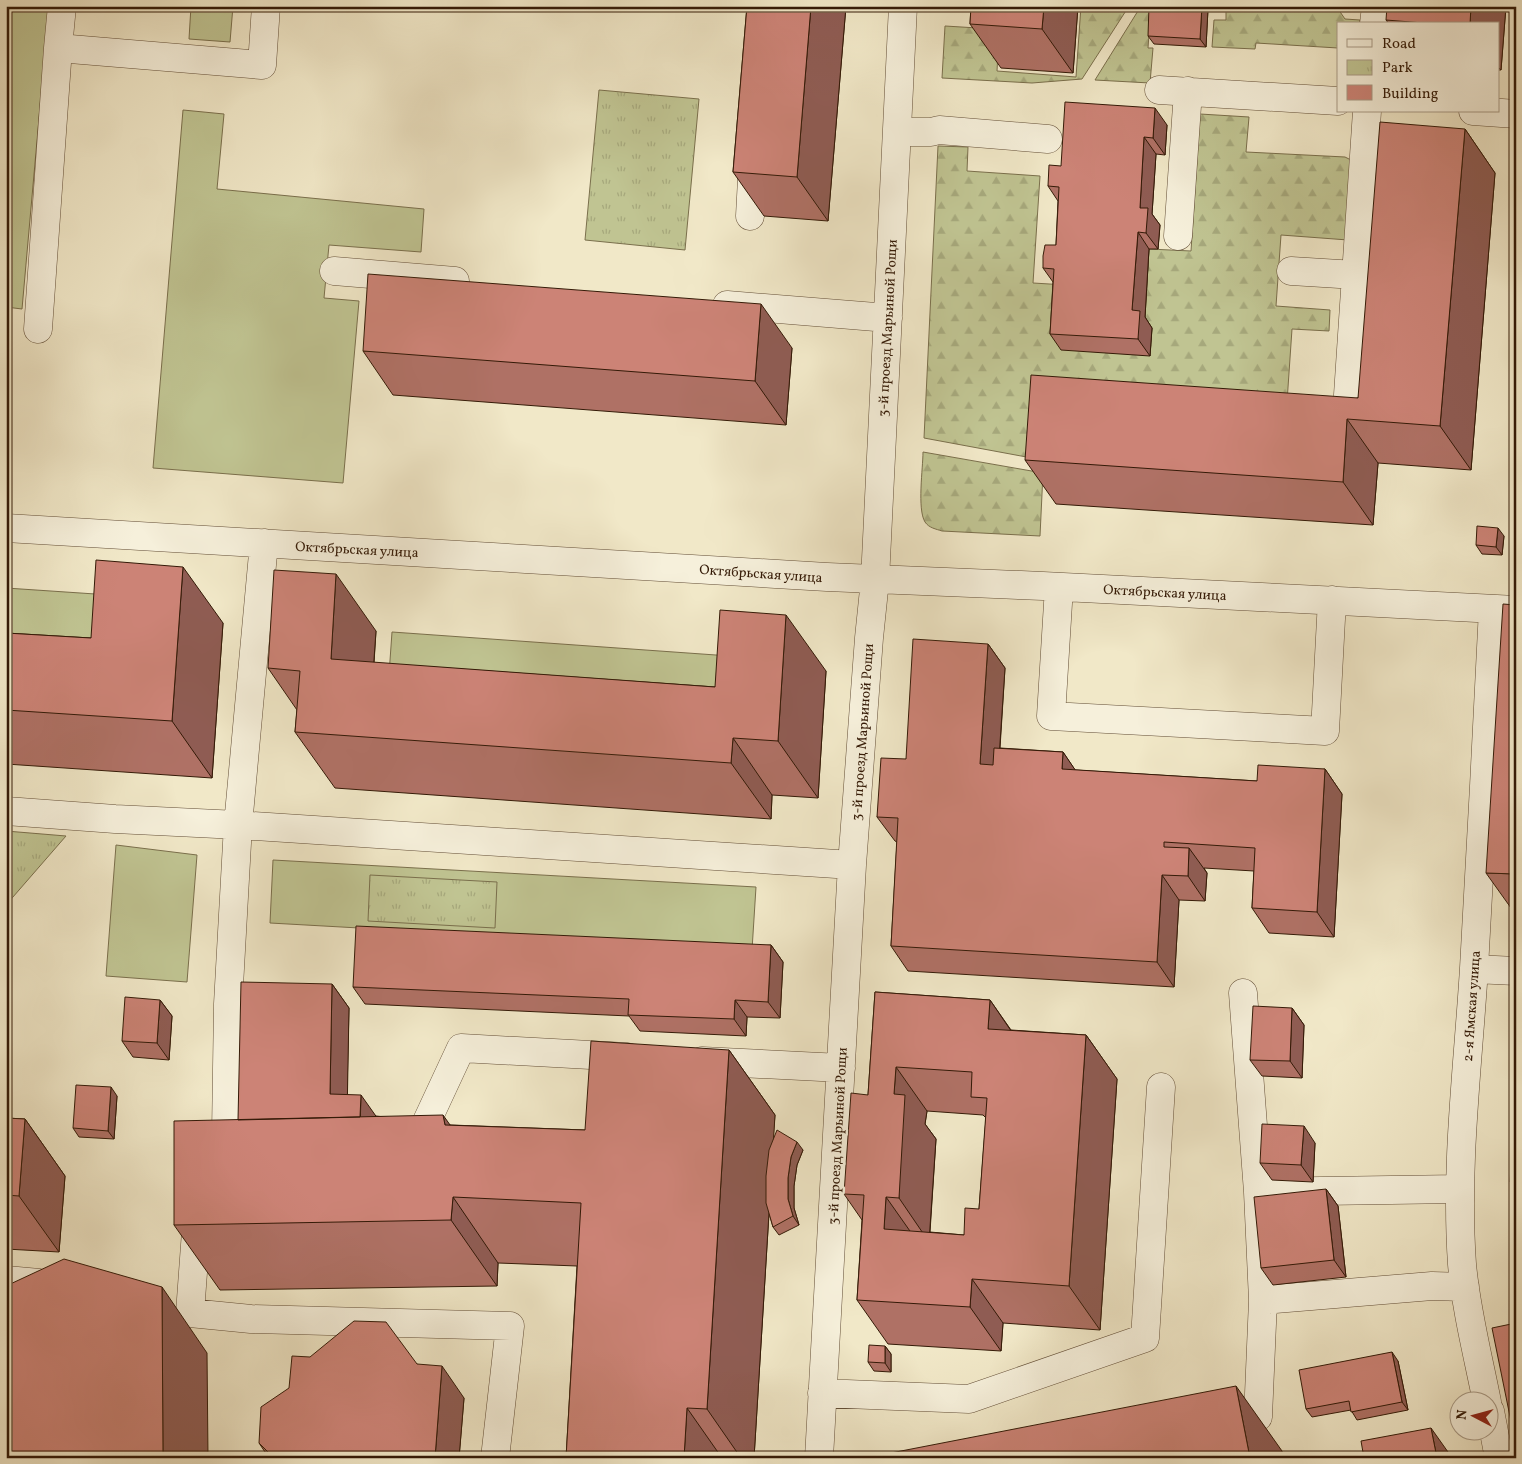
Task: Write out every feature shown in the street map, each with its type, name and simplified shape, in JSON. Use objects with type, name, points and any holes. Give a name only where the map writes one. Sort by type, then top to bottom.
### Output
[{"type":"street","points":[[38,329],[62,6]]},
{"type":"street","points":[[58,48],[262,65],[266,6]]},
{"type":"street","name":"3-й проезд Марьиной Рощи","points":[[818,1458],[852,865],[875,580],[903,6]]},
{"type":"street","points":[[1374,22],[1376,6]]},
{"type":"street","points":[[1159,90],[1337,101]]},
{"type":"street","points":[[1178,236],[1188,91]]},
{"type":"street","points":[[1348,395],[1367,112]]},
{"type":"street","points":[[1487,112],[1516,114]]},
{"type":"street","points":[[897,132],[930,132],[939,130],[1048,138]]},
{"type":"street","points":[[750,216],[755,139]]},
{"type":"street","points":[[334,271],[478,283]]},
{"type":"street","points":[[1291,271],[1356,275]]},
{"type":"street","points":[[700,302],[888,318]]},
{"type":"street","name":"Октябрьская улица","points":[[6,528],[875,580],[1058,586],[1504,609]]},
{"type":"street","points":[[226,1133],[228,1004],[238,825],[264,544]]},
{"type":"street","points":[[1058,586],[1051,716],[1325,731],[1332,600]]},
{"type":"street","name":"2-я Ямская улица","points":[[1485,1392],[1474,1340],[1462,1264],[1459,1189],[1474,969],[1504,609]]},
{"type":"street","points":[[6,811],[852,865]]},
{"type":"street","points":[[1474,969],[1516,971]]},
{"type":"street","points":[[1199,1430],[1258,1416],[1262,1300],[1258,1192],[1243,993]]},
{"type":"street","points":[[403,1172],[461,1048],[841,1068]]},
{"type":"street","points":[[822,1392],[969,1399],[1145,1338],[1161,1087]]},
{"type":"street","points":[[1258,1192],[1459,1189]]},
{"type":"street","points":[[199,1199],[190,1313],[251,1319],[510,1326],[495,1458]]},
{"type":"street","points":[[6,1280],[39,1282]]},
{"type":"street","points":[[1262,1300],[1432,1286],[1465,1287]]},
{"type":"street","points":[[1474,1340],[1500,1334]]},
{"type":"street","points":[[1497,1442],[1500,1458]]},
{"type":"green space","points":[[6,6],[49,6],[22,309],[6,307]]},
{"type":"green space","points":[[191,6],[233,6],[230,42],[189,39]]},
{"type":"green space","points":[[1081,6],[1129,6],[1082,79],[1032,83],[942,78],[945,26],[994,29],[999,33],[997,71],[1076,77]]},
{"type":"green space","points":[[1141,6],[1151,6],[1148,48],[1153,48],[1150,83],[1095,80]]},
{"type":"green space","points":[[1226,6],[1336,6],[1345,19],[1360,20],[1360,22],[1337,22],[1337,48],[1256,43],[1255,49],[1212,47],[1214,20],[1226,20]]},
{"type":"green space","points":[[599,90],[699,99],[685,250],[585,240]]},
{"type":"green space","points":[[183,110],[224,114],[217,189],[424,209],[421,252],[329,245],[324,298],[359,301],[343,483],[153,468]]},
{"type":"green space","points":[[1200,114],[1249,117],[1246,152],[1345,157],[1351,160],[1348,240],[1281,235],[1276,306],[1330,310],[1329,331],[1292,329],[1287,402],[1048,461],[924,438],[938,146],[968,147],[967,171],[1040,176],[1033,283],[1066,285],[1149,356],[1152,328],[1144,327],[1149,249],[1191,251]]},
{"type":"green space","points":[[923,452],[1043,473],[1040,536],[942,531],[928,526],[921,508]]},
{"type":"green space","points":[[6,588],[125,596],[118,685],[6,677]]},
{"type":"green space","points":[[392,632],[744,657],[740,727],[387,703]]},
{"type":"green space","points":[[6,831],[66,836],[6,905]]},
{"type":"green space","points":[[116,845],[197,855],[187,982],[106,976]]},
{"type":"green space","points":[[273,860],[756,887],[752,950],[270,923]]},
{"type":"green space","points":[[370,875],[497,882],[495,928],[368,921]]},
{"type":"green space","points":[[1516,1088],[1516,1182],[1510,1182]]},
{"type":"building","points":[[747,6],[811,6],[797,177],[733,172]]},
{"type":"building","points":[[971,6],[1044,6],[1042,29],[970,24]]},
{"type":"building","points":[[1149,6],[1202,6],[1200,39],[1148,36]]},
{"type":"building","points":[[1387,6],[1471,6],[1470,22],[1386,20]]},
{"type":"building","points":[[1065,102],[1155,108],[1153,138],[1144,137],[1140,208],[1148,208],[1146,233],[1138,232],[1132,310],[1140,311],[1138,339],[1050,334],[1054,269],[1043,268],[1043,256],[1045,245],[1056,245],[1059,187],[1048,186],[1049,165],[1061,166]]},
{"type":"building","points":[[1380,122],[1465,129],[1440,426],[1347,419],[1343,482],[1025,460],[1031,375],[1358,398]]},
{"type":"building","points":[[368,274],[761,304],[755,381],[363,351]]},
{"type":"building","points":[[1477,526],[1498,528],[1496,547],[1476,545]]},
{"type":"building","points":[[96,560],[183,567],[172,721],[6,710],[6,633],[91,638]]},
{"type":"building","points":[[274,570],[336,574],[331,659],[715,687],[720,610],[786,615],[778,741],[733,738],[731,763],[295,732],[300,671],[268,668]]},
{"type":"building","points":[[1503,604],[1516,605],[1516,874],[1486,873]]},
{"type":"building","points":[[913,639],[988,644],[980,764],[993,765],[994,748],[1063,752],[1062,769],[1257,781],[1258,765],[1325,769],[1317,912],[1252,908],[1255,848],[1164,842],[1164,847],[1189,848],[1188,876],[1162,875],[1157,962],[891,946],[898,818],[877,817],[881,758],[906,759]]},
{"type":"building","points":[[356,926],[771,945],[768,1002],[735,1000],[734,1019],[628,1015],[629,999],[353,987]]},
{"type":"building","points":[[241,982],[332,984],[330,1094],[361,1095],[360,1117],[238,1120]]},
{"type":"building","points":[[875,992],[990,1000],[988,1029],[1086,1035],[1069,1286],[972,1279],[970,1307],[857,1300],[864,1195],[844,1194],[851,1093],[868,1095]],"holes":[[[896,1067],[972,1072],[971,1097],[987,1098],[979,1209],[965,1208],[964,1235],[884,1229],[886,1197],[899,1198],[905,1095],[894,1094]]]},
{"type":"building","points":[[125,997],[160,1000],[157,1043],[122,1041]]},
{"type":"building","points":[[1253,1006],[1292,1008],[1290,1061],[1250,1060]]},
{"type":"building","points":[[591,1041],[729,1050],[707,1409],[687,1408],[684,1458],[566,1458],[581,1203],[453,1197],[451,1220],[174,1225],[174,1121],[443,1115],[445,1125],[585,1130]]},
{"type":"building","points":[[76,1085],[111,1087],[108,1131],[73,1128]]},
{"type":"building","points":[[6,1118],[25,1119],[19,1196],[6,1195]]},
{"type":"building","points":[[1262,1124],[1304,1126],[1301,1165],[1260,1163]]},
{"type":"building","points":[[777,1130],[797,1142],[791,1157],[788,1178],[788,1199],[793,1216],[773,1227],[766,1203],[766,1176],[769,1150]]},
{"type":"building","points":[[1326,1189],[1334,1260],[1261,1268],[1254,1197]]},
{"type":"building","points":[[64,1259],[162,1287],[163,1458],[6,1458],[6,1286]]},
{"type":"building","points":[[354,1321],[386,1322],[417,1364],[442,1366],[435,1458],[274,1458],[259,1443],[261,1407],[289,1388],[292,1356],[310,1357]]},
{"type":"building","points":[[1516,1323],[1516,1446],[1492,1328]]},
{"type":"building","points":[[869,1345],[885,1346],[885,1363],[868,1362]]},
{"type":"building","points":[[1392,1352],[1402,1402],[1351,1412],[1349,1401],[1306,1409],[1299,1370]]},
{"type":"building","points":[[1236,1386],[1250,1458],[865,1458]]},
{"type":"building","points":[[1431,1428],[1437,1458],[1364,1458],[1361,1441]]}]
